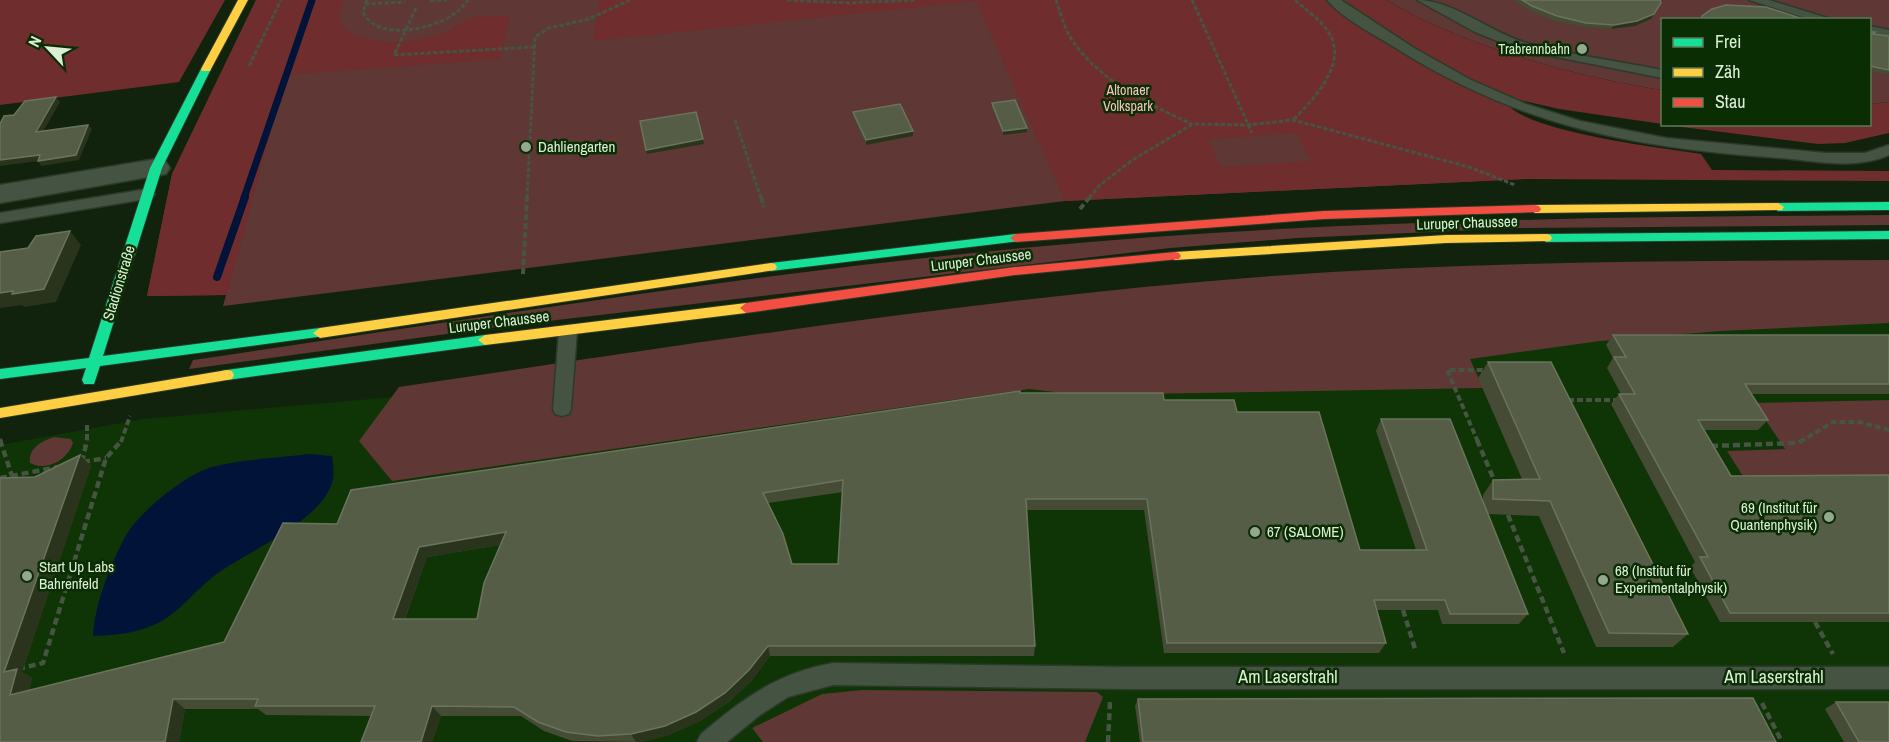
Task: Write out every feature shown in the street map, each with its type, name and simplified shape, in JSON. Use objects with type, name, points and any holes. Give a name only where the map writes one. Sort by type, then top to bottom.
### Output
[{"type":"main road","name":"Stadionstraße","points":[[83,399],[152,181],[172,130],[243,0]]},
{"type":"main road","name":"Luruper Chaussee","points":[[0,374],[450,316],[701,275],[1004,239],[1336,215],[1556,208],[1889,206]]},
{"type":"main road","name":"Luruper Chaussee","points":[[0,412],[161,384],[454,343],[568,331],[1015,271],[1164,257],[1446,239],[1889,235]]},
{"type":"street","points":[[0,194],[152,181]]},
{"type":"lane","points":[[1333,0],[1374,30],[1420,56],[1487,92],[1547,117],[1640,139],[1712,149],[1845,158],[1881,155],[1889,150]]},
{"type":"lane","points":[[1423,0],[1480,29],[1522,46],[1661,74]]},
{"type":"lane","points":[[1755,0],[1821,18]]},
{"type":"lane","points":[[1871,30],[1889,34]]},
{"type":"lane","points":[[0,218],[152,181]]},
{"type":"lane","points":[[562,409],[568,331]]},
{"type":"lane","name":"Am Laserstrahl","points":[[709,742],[765,695],[810,676],[833,674],[1111,677],[1889,678]]},
{"type":"path","points":[[249,66],[281,0]]},
{"type":"path","points":[[430,1],[447,0]]},
{"type":"path","points":[[405,2],[366,2],[363,12],[366,19],[383,28],[406,29],[444,20],[455,14],[468,0]]},
{"type":"path","points":[[523,274],[535,37],[549,28],[589,19],[630,0]]},
{"type":"path","points":[[787,0],[849,3],[915,0]]},
{"type":"path","points":[[1056,0],[1073,42],[1106,75],[1154,107],[1192,124],[1247,125],[1293,120],[1469,167],[1517,186]]},
{"type":"path","points":[[1192,0],[1252,133]]},
{"type":"path","points":[[1293,120],[1323,86],[1335,50],[1329,33],[1295,0]]},
{"type":"path","points":[[416,8],[394,55],[533,47]]},
{"type":"path","points":[[735,120],[764,207]]},
{"type":"path","points":[[1079,210],[1100,185],[1134,159],[1192,124]]},
{"type":"path","points":[[1492,370],[1447,370],[1496,484]]},
{"type":"path","points":[[1563,400],[1626,399]]},
{"type":"path","points":[[11,671],[43,663],[106,458],[122,441],[130,414]]},
{"type":"path","points":[[82,463],[87,444],[87,421]]},
{"type":"path","points":[[1711,446],[1798,443],[1833,422],[1859,422],[1889,430]]},
{"type":"path","points":[[1706,438],[1717,456]]},
{"type":"path","points":[[0,439],[12,476]]},
{"type":"path","points":[[71,465],[106,458]]},
{"type":"path","points":[[0,478],[61,466]]},
{"type":"path","points":[[36,480],[40,470]]},
{"type":"path","points":[[1508,515],[1574,677]]},
{"type":"path","points":[[1403,610],[1423,676]]},
{"type":"path","points":[[1108,742],[1111,677]]},
{"type":"path","points":[[1772,721],[1782,742]]},
{"type":"shaded area","points":[[1889,280],[1889,742],[0,742],[0,445],[143,419],[563,382]]},
{"type":"green space","points":[[0,0],[225,0],[179,82],[0,105]]},
{"type":"green space","name":"Altonaer Volkspark","points":[[256,0],[1304,0],[1525,179],[1065,201],[223,306],[226,295],[147,296],[172,174]]},
{"type":"green space","points":[[256,0],[344,0],[338,14],[343,28],[366,39],[392,42],[431,37],[476,17],[510,16],[500,59],[286,75],[227,295],[147,296],[172,174]]},
{"type":"green space","name":"Altonaer Volkspark","points":[[600,0],[1387,0],[1415,16],[1483,45],[1558,68],[1661,90],[1661,124],[1559,109],[1515,99],[1505,101],[1517,112],[1537,122],[1596,137],[1701,154],[1712,170],[1889,171],[1889,181],[1525,179],[1065,201],[976,1],[593,41]],"holes":[[[1296,133],[1311,161],[1220,167],[1208,139]]]},
{"type":"green space","name":"Trabrennbahn","points":[[1387,0],[1889,0],[1889,102],[1871,104],[1871,18],[1661,18],[1661,90],[1595,77],[1520,57],[1483,45],[1415,16]]},
{"type":"green space","points":[[1889,102],[1889,133],[1845,143],[1818,144],[1674,126],[1871,126],[1871,104]]},
{"type":"green space","points":[[1889,215],[1889,225],[1520,228],[1297,238],[1170,248],[498,327],[189,369],[193,360],[613,298],[823,270],[1033,247],[1247,231],[1461,222]]},
{"type":"green space","points":[[1889,260],[1889,323],[1721,331],[1600,341],[1470,359],[1483,388],[1081,395],[1029,389],[392,481],[359,441],[399,387],[944,309],[1163,285],[1426,267]]},
{"type":"green space","points":[[1889,400],[1889,481],[1746,481],[1727,451],[1785,449],[1754,403]]},
{"type":"green space","points":[[54,437],[71,439],[73,443],[66,455],[56,463],[49,465],[30,463],[34,449]]},
{"type":"green space","points":[[862,690],[1097,692],[1103,697],[1085,742],[763,742],[752,728],[822,694]]},
{"type":"water","points":[[309,454],[332,456],[333,465],[333,479],[326,495],[314,510],[208,581],[175,612],[160,622],[130,632],[93,636],[100,598],[119,548],[131,527],[162,496],[187,479],[209,468],[245,461]]},
{"type":"building","points":[[1522,0],[1660,0],[1661,3],[1654,14],[1637,21],[1614,25],[1586,23],[1557,16]]},
{"type":"building","points":[[1726,5],[1766,7],[1800,18],[1702,18],[1712,9]]},
{"type":"building","points":[[1871,32],[1889,36],[1889,70],[1871,66]]},
{"type":"building","points":[[56,97],[36,132],[88,125],[76,155],[38,161],[40,155],[0,160],[0,124],[4,116],[14,115],[25,101]]},
{"type":"building","points":[[1015,100],[1027,128],[1003,131],[992,103]]},
{"type":"building","points":[[900,104],[913,131],[866,140],[853,112]]},
{"type":"building","points":[[696,112],[703,139],[646,150],[640,121]]},
{"type":"building","points":[[70,231],[44,289],[12,294],[13,291],[0,293],[0,252],[28,248],[36,236]]},
{"type":"building","points":[[1613,335],[1889,335],[1889,384],[1745,384],[1768,420],[1698,420],[1731,476],[1889,475],[1889,613],[1730,613],[1700,557],[1708,557],[1619,394],[1635,394],[1614,357],[1626,357]]},
{"type":"building","name":"68 (Institut für Experimentalphysik)","points":[[1488,362],[1551,362],[1688,634],[1609,633],[1550,501],[1493,499],[1493,480],[1540,479]]},
{"type":"building","points":[[1020,391],[1020,393],[1163,393],[1164,400],[1234,400],[1237,412],[1319,412],[1360,550],[1427,550],[1381,419],[1450,419],[1528,614],[1450,614],[1445,600],[1374,600],[1386,643],[1167,643],[1147,499],[1026,499],[1035,646],[768,646],[749,670],[725,693],[696,712],[665,726],[631,734],[598,736],[566,732],[538,722],[514,707],[432,706],[421,742],[361,742],[375,706],[255,706],[258,699],[173,699],[165,742],[0,742],[0,478],[35,477],[80,455],[4,672],[17,669],[10,695],[224,642],[283,523],[337,524],[351,490]],"holes":[[[843,480],[838,564],[792,564],[783,534],[763,493]],[[506,532],[484,583],[477,619],[393,619],[419,547]]]},
{"type":"building","points":[[1753,698],[1776,742],[1143,742],[1138,699]]},
{"type":"building","points":[[1836,702],[1889,702],[1889,742],[1859,742]]},
{"type":"waterway","points":[[244,198],[312,0]]},
{"type":"waterway","points":[[217,277],[245,197]]},
{"type":"traffic: fast","points":[[89,380],[156,168],[206,69]]},
{"type":"traffic: fast","points":[[1778,207],[1889,206]]},
{"type":"traffic: fast","points":[[1546,238],[1889,235]]},
{"type":"traffic: fast","points":[[771,267],[1016,238]]},
{"type":"traffic: fast","points":[[0,374],[320,333]]},
{"type":"traffic: fast","points":[[227,375],[485,340]]},
{"type":"traffic: slow","points":[[206,69],[243,0]]},
{"type":"traffic: slow","points":[[1535,209],[1778,207]]},
{"type":"traffic: slow","points":[[1175,256],[1446,239],[1546,238]]},
{"type":"traffic: slow","points":[[320,333],[771,267]]},
{"type":"traffic: slow","points":[[485,340],[746,308]]},
{"type":"traffic: slow","points":[[0,413],[227,375]]},
{"type":"traffic: jam","points":[[1016,238],[1324,215],[1535,209]]},
{"type":"traffic: jam","points":[[746,308],[1015,271],[1175,256]]},
{"type":"place","name":"Trabrennbahn","points":[[1582,49]]},
{"type":"place","name":"Dahliengarten","points":[[526,147]]},
{"type":"place","name":"69 (Institut für Quantenphysik)","points":[[1829,517]]},
{"type":"place","name":"67 (SALOME)","points":[[1255,532]]},
{"type":"place","name":"Start Up Labs Bahrenfeld","points":[[27,576]]},
{"type":"place","name":"68 (Institut für Experimentalphysik)","points":[[1603,580]]}]
